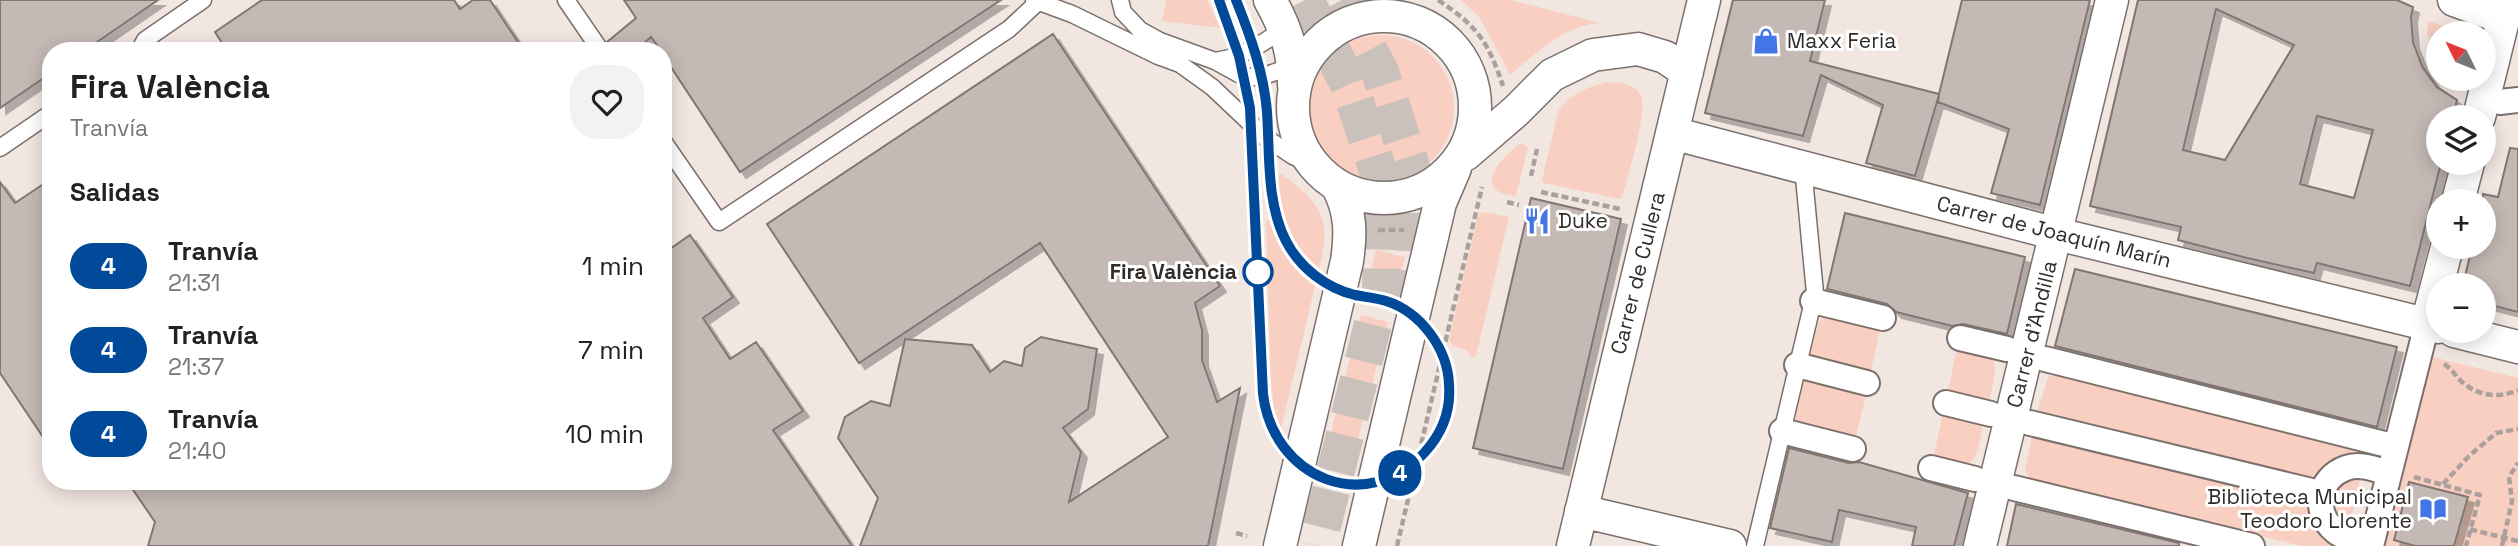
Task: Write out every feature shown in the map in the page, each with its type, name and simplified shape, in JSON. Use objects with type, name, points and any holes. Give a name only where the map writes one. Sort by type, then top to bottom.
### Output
[{"type":"street","points":[[1402,0],[1457,51],[1470,72],[1476,96],[1469,164]]},
{"type":"street","name":"Carrer de Cullera","points":[[1573,546],[1704,0]]},
{"type":"street","name":"Carrer d'Andilla","points":[[1980,546],[2112,0]]},
{"type":"street","points":[[2454,0],[2512,16],[2482,105]]},
{"type":"street","points":[[1278,14],[1294,74],[1296,128],[1303,149],[1345,201],[1351,233],[1347,261],[1280,546]]},
{"type":"street","points":[[1294,74],[1319,42],[1340,26],[1366,16],[1391,15],[1415,20],[1438,33]]},
{"type":"street","points":[[1359,546],[1440,203],[1469,164],[1552,75],[1594,55],[1638,49],[1665,57],[1687,72]]},
{"type":"street","points":[[2490,105],[2518,100]]},
{"type":"street","name":"Carrer de Joaquín Marín","points":[[1672,133],[2057,234],[2426,324]]},
{"type":"street","points":[[1327,176],[1369,197],[1394,198],[1419,192],[1469,164]]},
{"type":"street","points":[[1813,301],[1883,318]]},
{"type":"street","points":[[1959,338],[2007,349]]},
{"type":"street","name":"Carrer de Joaquín Marín","points":[[2496,341],[2518,347]]},
{"type":"street","points":[[2399,474],[2363,466],[2344,468],[2326,483],[2320,494],[2323,515],[2336,533],[2371,545],[2399,474],[2396,447],[2434,343]]},
{"type":"street","points":[[2045,359],[2396,447]]},
{"type":"street","points":[[1797,365],[1867,383]]},
{"type":"street","points":[[1946,403],[1991,414]]},
{"type":"street","points":[[2030,423],[2320,494]]},
{"type":"street","points":[[1782,431],[1853,449]]},
{"type":"street","points":[[1931,468],[1975,479]]},
{"type":"street","points":[[2014,488],[2252,546]]},
{"type":"street","points":[[1581,511],[1730,546]]},
{"type":"lane","points":[[144,42],[203,0]]},
{"type":"lane","points":[[566,0],[595,42]]},
{"type":"lane","points":[[1120,0],[1123,12],[1140,30],[1160,41],[1215,61],[1244,77],[1294,74]]},
{"type":"lane","points":[[672,154],[719,222],[1009,29],[1037,1],[1072,14],[1180,64],[1212,87],[1266,138],[1327,176]]},
{"type":"lane","points":[[1215,61],[1254,50],[1278,14]]},
{"type":"lane","points":[[0,148],[42,119]]},
{"type":"lane","points":[[1755,546],[1815,293],[1802,167]]},
{"type":"path","points":[[1438,0],[1457,12],[1488,46],[1504,88]]},
{"type":"path","points":[[1531,176],[1537,149]]},
{"type":"path","points":[[1397,546],[1444,337],[1469,164]]},
{"type":"path","points":[[1541,191],[1620,209]]},
{"type":"path","points":[[1507,202],[1519,205]]},
{"type":"path","points":[[1366,231],[1409,231]]},
{"type":"path","points":[[2434,362],[2453,370],[2463,384],[2487,395],[2499,397],[2518,390]]},
{"type":"path","points":[[2443,485],[2469,456],[2496,433],[2518,429]]},
{"type":"path","points":[[2502,546],[2512,501],[2509,477],[2518,463]]},
{"type":"path","points":[[2399,474],[2480,495],[2466,546]]},
{"type":"path","points":[[2460,527],[2518,541]]},
{"type":"path","points":[[1236,533],[1247,536]]},
{"type":"shaded area","points":[[1166,0],[1207,0],[1220,28],[1162,21]]},
{"type":"shaded area","points":[[1461,0],[1510,0],[1600,23],[1587,25],[1563,35],[1510,75],[1479,17]]},
{"type":"shaded area","points":[[1381,35],[1409,41],[1433,56],[1448,80],[1454,108],[1448,136],[1433,160],[1409,175],[1381,181],[1353,175],[1329,160],[1314,136],[1308,108],[1314,80],[1329,56],[1353,41]]},
{"type":"shaded area","points":[[1608,82],[1627,84],[1635,88],[1641,96],[1642,104],[1636,146],[1622,198],[1544,183],[1542,180],[1558,112],[1579,92]]},
{"type":"shaded area","points":[[1521,143],[1528,147],[1516,196],[1501,193],[1493,186],[1494,173],[1504,158]]},
{"type":"shaded area","points":[[1280,173],[1305,193],[1320,213],[1324,236],[1319,268],[1301,250],[1287,225],[1278,199]]},
{"type":"shaded area","points":[[1482,212],[1509,217],[1476,356],[1472,358],[1466,350],[1453,346],[1449,340],[1478,216]]},
{"type":"shaded area","points":[[1269,220],[1286,257],[1315,286],[1281,429],[1274,408],[1271,382],[1266,221]]},
{"type":"shaded area","points":[[1376,250],[1405,257],[1397,287],[1369,280]]},
{"type":"shaded area","points":[[1825,314],[1881,325],[1871,371],[1810,356],[1818,324]]},
{"type":"shaded area","points":[[1361,315],[1388,322],[1353,459],[1326,452]]},
{"type":"shaded area","points":[[1957,348],[1990,358],[1994,362],[1995,376],[1989,401],[1948,391]]},
{"type":"shaded area","points":[[2428,356],[2518,378],[2518,546],[2378,546]]},
{"type":"shaded area","points":[[2061,374],[2356,449],[2356,453],[2317,481],[2037,413],[2048,377]]},
{"type":"shaded area","points":[[1803,380],[1866,395],[1855,440],[1797,425],[1795,414]]},
{"type":"shaded area","points":[[1943,413],[1983,424],[1976,454],[1965,466],[1933,459]]},
{"type":"shaded area","points":[[2032,436],[2310,503],[2334,546],[2302,546],[2032,481],[2025,471]]},
{"type":"shaded area","points":[[2361,476],[2349,528],[2336,520],[2330,492],[2334,485]]},
{"type":"building","points":[[0,0],[158,0],[97,42],[42,42],[42,79],[0,108]]},
{"type":"building","points":[[262,0],[454,0],[460,9],[473,0],[490,0],[518,42],[221,42],[215,32]]},
{"type":"building","points":[[624,0],[1001,0],[740,172],[672,69],[672,42],[655,42],[651,37],[645,42],[607,42],[636,18]]},
{"type":"building","points":[[1733,0],[1825,0],[1810,61],[1939,94],[1962,0],[2090,0],[2040,205],[1991,193],[2009,129],[1938,102],[1939,95],[1915,176],[1866,163],[1883,105],[1821,75],[1803,136],[1705,113]]},
{"type":"building","points":[[2138,0],[2397,0],[2413,7],[2413,42],[2426,72],[2426,91],[2443,91],[2457,100],[2456,105],[2426,105],[2426,175],[2438,175],[2434,189],[2426,189],[2426,223],[2410,286],[2317,263],[2314,273],[2247,258],[2178,240],[2181,227],[2090,206]],"holes":[[[2216,9],[2294,45],[2225,160],[2183,150]],[[2317,116],[2373,130],[2354,198],[2300,184]]]},
{"type":"building","points":[[1053,34],[1220,286],[1195,303],[1202,330],[1202,360],[1217,402],[1240,388],[1208,546],[860,546],[878,498],[838,438],[845,417],[871,401],[890,406],[905,339],[972,345],[990,372],[1004,361],[1022,366],[1025,348],[1041,337],[1097,349],[1088,409],[1063,428],[1081,452],[1069,502],[1168,437],[1040,243],[859,363],[767,224]]},
{"type":"building","points":[[2510,148],[2518,149],[2518,312],[2496,306],[2496,273],[2466,273],[2469,259],[2496,259],[2498,197]]},
{"type":"building","points":[[0,182],[15,203],[42,185],[42,436],[0,373]]},
{"type":"building","points":[[1531,198],[1621,219],[1563,469],[1473,448]]},
{"type":"building","points":[[1845,213],[2025,257],[2007,334],[1963,324],[1952,326],[1896,312],[1887,304],[1827,289]]},
{"type":"building","points":[[690,235],[733,297],[703,318],[730,359],[756,342],[803,411],[773,430],[852,546],[148,546],[155,522],[133,490],[672,490],[672,248]]},
{"type":"building","points":[[2075,269],[2397,347],[2377,427],[2055,346]]},
{"type":"building","points":[[1789,448],[1849,463],[1859,462],[1968,493],[1954,546],[1912,546],[1916,527],[1839,510],[1832,542],[1770,528]]},
{"type":"building","name":"Biblioteca Municipal Teodoro Llorente","points":[[2409,482],[2468,497],[2454,546],[2415,546],[2394,540]]},
{"type":"building","points":[[2016,504],[2179,543],[2179,546],[2007,546]]},
{"type":"tunnel","points":[[1305,0],[1349,84],[1383,185],[1381,292],[1317,546]]},
{"type":"tunnel","points":[[1342,0],[1380,72],[1415,179],[1413,296]]},
{"type":"tram line","points":[[1219,0],[1239,56],[1250,108],[1263,394],[1270,423],[1284,447],[1303,466],[1325,478],[1350,484],[1376,482],[1401,472],[1425,452],[1437,437],[1447,412],[1449,395],[1444,358],[1430,334],[1410,314],[1386,301],[1344,292],[1324,282],[1306,268],[1286,241],[1272,194],[1263,83],[1236,0]]},
{"type":"tram line","name":"4","points":[[1219,0],[1239,56],[1250,108],[1263,394],[1269,422],[1289,456],[1319,477],[1343,484],[1374,483],[1404,471],[1436,439],[1449,408],[1449,372],[1446,361],[1435,341],[1415,317],[1388,302],[1355,295],[1321,280],[1306,268],[1286,241],[1279,223],[1271,185],[1266,138],[1267,111],[1261,77],[1236,0]]},
{"type":"place","name":"Maxx Feria","points":[[1766,41]]},
{"type":"place","name":"Duke","points":[[1537,221]]},
{"type":"place","name":"Fira València","points":[[1258,272]]},
{"type":"place","name":"Biblioteca Municipal Teodoro Llorente","points":[[2433,509]]}]
